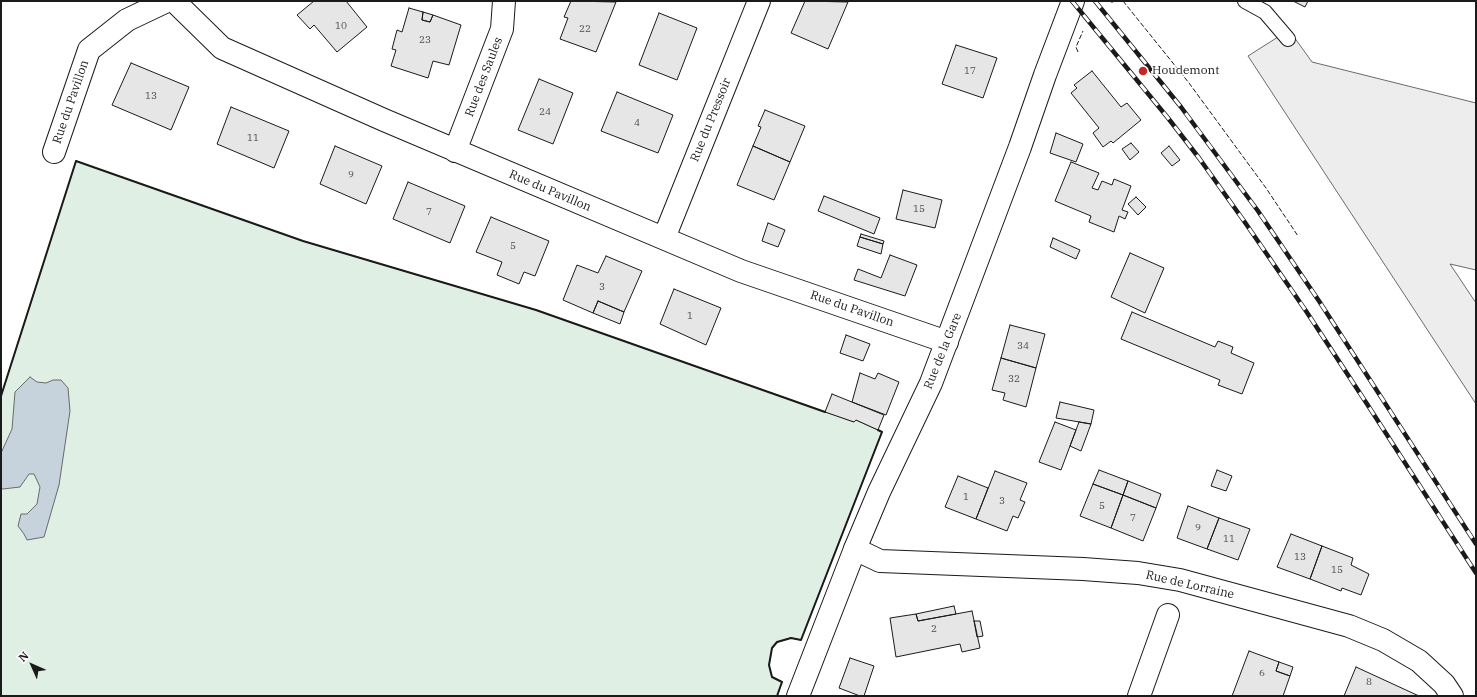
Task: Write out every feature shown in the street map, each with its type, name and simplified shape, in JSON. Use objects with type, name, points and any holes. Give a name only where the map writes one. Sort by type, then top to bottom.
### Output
[{"type":"street","name":"Rue du Pavillon","points":[[54,152],[89,50],[127,20],[167,1]]},
{"type":"street","name":"Rue du Pavillon","points":[[174,1],[222,48],[455,151],[742,270],[947,342]]},
{"type":"street","name":"Rue des Saules","points":[[455,151],[502,29],[504,1]]},
{"type":"street","name":"Rue du Pressoir","points":[[664,238],[759,1]]},
{"type":"street","name":"Rue de la Gare","points":[[798,696],[854,549],[878,492],[931,383],[1073,1]]},
{"type":"street","name":"Rue de Lorraine","points":[[854,549],[880,561],[1083,569],[1138,573],[1180,580],[1349,626],[1383,640],[1418,661],[1432,672],[1444,684],[1452,696]]},
{"type":"street","points":[[1139,696],[1168,615]]},
{"type":"lane","points":[[1245,1],[1265,12],[1288,39]]},
{"type":"green space","points":[[76,161],[303,241],[536,310],[854,422],[856,420],[882,432],[801,640],[791,638],[778,642],[772,648],[769,665],[772,677],[782,682],[777,696],[1,696],[1,396]]},
{"type":"shaded area","points":[[1289,30],[1312,62],[1476,103],[1476,270],[1450,264],[1476,303],[1476,404],[1248,56]]},
{"type":"shaded area","points":[[30,377],[37,382],[46,383],[53,380],[61,380],[68,388],[70,411],[59,485],[44,537],[27,540],[18,526],[21,514],[27,514],[37,504],[40,487],[34,474],[29,474],[20,487],[1,488],[1,453],[12,429],[15,392]]},
{"type":"building","points":[[314,1],[346,1],[367,27],[337,52],[314,25],[310,29],[297,15]]},
{"type":"building","points":[[571,1],[616,2],[596,52],[560,39],[568,18],[564,17]]},
{"type":"building","points":[[805,1],[848,2],[828,49],[791,33]]},
{"type":"building","points":[[1293,1],[1308,1],[1305,7]]},
{"type":"building","points":[[409,8],[423,12],[422,20],[430,22],[433,15],[461,25],[449,65],[433,61],[428,78],[391,66],[396,50],[392,49],[397,30],[402,32]]},
{"type":"building","points":[[423,12],[433,15],[430,22],[422,20]]},
{"type":"building","points":[[659,13],[697,28],[677,80],[639,65]]},
{"type":"building","points":[[956,45],[997,58],[983,98],[942,84]]},
{"type":"building","points":[[131,63],[189,87],[171,130],[112,105]]},
{"type":"building","points":[[1092,71],[1121,107],[1127,103],[1141,120],[1113,143],[1111,141],[1103,147],[1093,133],[1099,128],[1071,93],[1077,88],[1074,85]]},
{"type":"building","points":[[539,79],[573,93],[553,144],[518,130]]},
{"type":"building","points":[[617,92],[673,115],[658,153],[601,131]]},
{"type":"building","points":[[231,107],[289,131],[274,168],[217,144]]},
{"type":"building","points":[[765,110],[805,126],[790,162],[753,146],[761,127],[758,126]]},
{"type":"building","points":[[1056,133],[1083,144],[1076,162],[1050,153]]},
{"type":"building","points":[[1131,143],[1139,152],[1130,160],[1122,149]]},
{"type":"building","points":[[335,146],[382,166],[366,204],[320,184]]},
{"type":"building","points":[[753,146],[790,162],[774,200],[737,185]]},
{"type":"building","points":[[1169,146],[1180,160],[1172,166],[1161,153]]},
{"type":"building","points":[[1071,162],[1099,173],[1092,188],[1098,190],[1102,181],[1112,185],[1114,179],[1131,186],[1122,210],[1128,212],[1125,219],[1119,216],[1114,232],[1089,222],[1091,216],[1055,201]]},
{"type":"building","points":[[408,182],[465,206],[450,243],[393,219]]},
{"type":"building","points":[[903,190],[942,200],[935,228],[896,219]]},
{"type":"building","points":[[824,196],[880,218],[874,234],[818,211]]},
{"type":"building","points":[[1136,197],[1146,207],[1138,215],[1128,204]]},
{"type":"building","points":[[491,217],[549,241],[535,276],[524,272],[519,284],[497,275],[502,262],[476,252]]},
{"type":"building","points":[[768,223],[785,230],[778,247],[762,241]]},
{"type":"building","points":[[861,234],[884,241],[883,244],[860,237]]},
{"type":"building","points":[[860,237],[883,244],[881,254],[857,246]]},
{"type":"building","points":[[1053,238],[1080,250],[1076,259],[1050,247]]},
{"type":"building","points":[[1130,253],[1164,268],[1145,313],[1111,297]]},
{"type":"building","points":[[890,255],[917,265],[905,296],[854,280],[858,269],[881,278]]},
{"type":"building","points":[[606,256],[642,271],[624,312],[598,301],[593,313],[563,300],[577,265],[598,273]]},
{"type":"building","points":[[674,289],[721,308],[706,345],[660,324]]},
{"type":"building","points":[[598,301],[624,312],[620,324],[593,313]]},
{"type":"building","points":[[1132,312],[1215,347],[1218,341],[1233,347],[1231,353],[1254,363],[1242,394],[1218,385],[1220,380],[1121,339]]},
{"type":"building","points":[[1010,325],[1045,334],[1036,368],[1001,358]]},
{"type":"building","points":[[846,335],[870,344],[863,361],[840,353]]},
{"type":"building","points":[[1001,358],[1036,368],[1026,407],[1003,400],[1005,393],[992,390]]},
{"type":"building","points":[[860,373],[875,379],[878,373],[899,382],[886,415],[852,402]]},
{"type":"building","points":[[832,394],[884,415],[878,430],[856,420],[854,422],[825,412]]},
{"type":"building","points":[[1060,402],[1094,410],[1091,424],[1056,418]]},
{"type":"building","points":[[1055,422],[1076,430],[1061,470],[1039,462]]},
{"type":"building","points":[[1079,422],[1091,424],[1081,451],[1070,446]]},
{"type":"building","points":[[1099,470],[1128,481],[1123,495],[1093,484]]},
{"type":"building","points":[[1217,470],[1232,476],[1226,491],[1211,486]]},
{"type":"building","points":[[995,471],[1027,483],[1020,500],[1025,502],[1018,518],[1013,516],[1007,531],[976,519]]},
{"type":"building","points":[[958,476],[988,488],[976,519],[945,507]]},
{"type":"building","points":[[1128,481],[1161,494],[1156,508],[1123,495]]},
{"type":"building","points":[[1093,484],[1123,495],[1111,528],[1080,516]]},
{"type":"building","points":[[1123,495],[1156,508],[1143,541],[1111,528]]},
{"type":"building","points":[[1188,506],[1219,518],[1207,549],[1177,538]]},
{"type":"building","points":[[1219,518],[1250,529],[1238,560],[1207,549]]},
{"type":"building","points":[[1291,534],[1322,546],[1310,579],[1277,567]]},
{"type":"building","points":[[1322,546],[1353,558],[1351,565],[1369,574],[1361,595],[1342,588],[1341,591],[1310,579]]},
{"type":"building","points":[[954,606],[956,614],[918,621],[916,614]]},
{"type":"building","points":[[972,611],[980,648],[962,652],[960,644],[896,657],[890,618],[916,614],[918,621]]},
{"type":"building","points":[[974,621],[980,621],[983,636],[977,637]]},
{"type":"building","points":[[1249,651],[1279,662],[1276,671],[1290,676],[1283,696],[1232,696]]},
{"type":"building","points":[[850,658],[874,666],[864,696],[860,696],[839,688]]},
{"type":"building","points":[[1279,662],[1293,667],[1290,676],[1276,671]]},
{"type":"building","points":[[1356,667],[1419,696],[1344,696]]},
{"type":"railway","points":[[1072,1],[1168,118],[1244,221],[1306,311],[1476,573]]},
{"type":"railway","points":[[1095,1],[1181,107],[1258,211],[1319,301],[1476,544]]},
{"type":"fence","points":[[1123,1],[1189,83],[1266,188],[1298,236]]},
{"type":"fence","points":[[1078,52],[1076,47],[1083,31]]},
{"type":"wall","points":[[1,396],[76,161],[303,241],[536,310],[825,412]]},
{"type":"wall","points":[[777,696],[782,682],[772,677],[769,665],[772,648],[777,642],[791,638],[801,640],[882,432],[878,430]]},
{"type":"place","name":"Houdemont","points":[[1143,71]]}]
